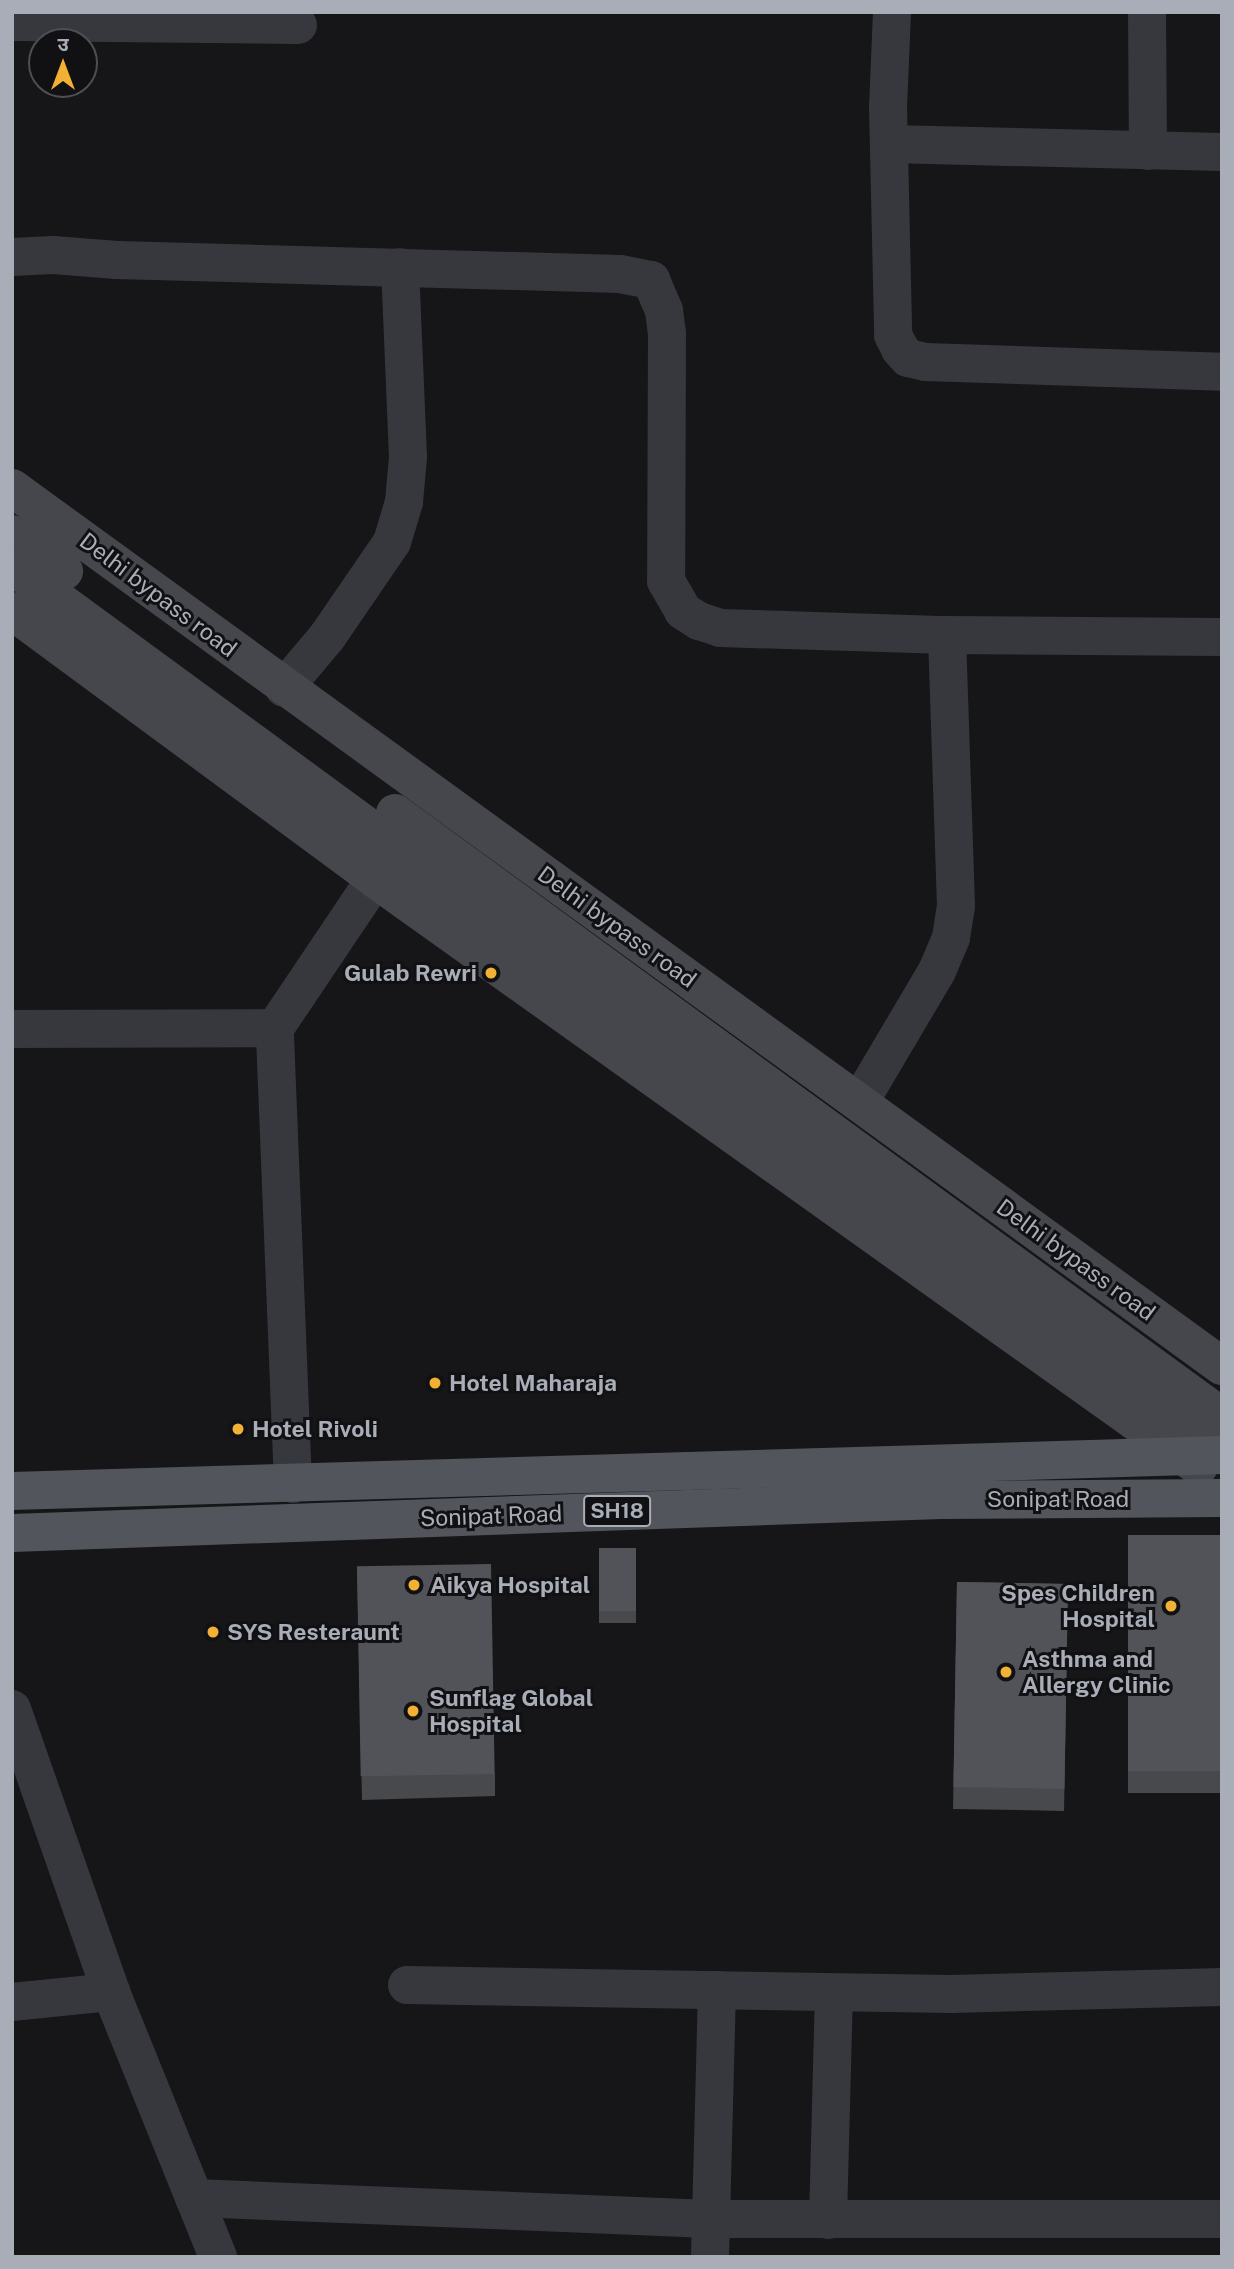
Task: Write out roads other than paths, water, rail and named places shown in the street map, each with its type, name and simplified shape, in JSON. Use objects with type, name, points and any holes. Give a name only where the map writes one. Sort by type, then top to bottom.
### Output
[{"type":"main road","name":"Delhi bypass road","points":[[12,488],[284,688],[860,1101],[1222,1366]]},
{"type":"main road","points":[[24,558],[1222,1417]]},
{"type":"main road","points":[[24,558],[1222,1454]]},
{"type":"main road","points":[[14,618],[1183,1458],[1222,1481]]},
{"type":"main road","name":"Sonipat Road","points":[[12,1491],[1183,1458],[1222,1454]]},
{"type":"main road","name":"Sonipat Road","points":[[12,1533],[926,1500],[1222,1498]]},
{"type":"street","points":[[892,12],[888,106],[893,335],[908,358],[925,362],[1222,372]]},
{"type":"street","points":[[1147,12],[1148,151]]},
{"type":"street","points":[[12,22],[298,25]]},
{"type":"street","points":[[890,144],[1222,152]]},
{"type":"street","points":[[12,257],[53,255],[117,260],[620,274],[651,281],[664,310],[667,333],[666,581],[683,611],[699,621],[720,628],[947,635],[1222,637]]},
{"type":"street","points":[[284,688],[327,637],[392,542],[404,502],[408,457],[400,267]]},
{"type":"street","points":[[860,1101],[937,971],[951,938],[956,906],[947,635]]},
{"type":"street","points":[[293,1483],[275,1028],[375,879]]},
{"type":"street","points":[[12,1029],[275,1028]]},
{"type":"street","points":[[12,1709],[111,1992],[218,2257]]},
{"type":"street","points":[[407,1985],[951,1994],[1222,1987]]},
{"type":"street","points":[[710,2257],[717,1990]]},
{"type":"street","points":[[12,2002],[111,1992]]},
{"type":"street","points":[[828,2220],[834,1993]]},
{"type":"street","points":[[194,2197],[710,2219],[1222,2219]]},
{"type":"place","name":"Gulab Rewri","points":[[491,973]]},
{"type":"place","name":"Hotel Maharaja","points":[[435,1383]]},
{"type":"place","name":"Hotel Rivoli","points":[[238,1429]]},
{"type":"place","name":"Aikya Hospital","points":[[414,1585]]},
{"type":"place","name":"Spes Children Hospital","points":[[1171,1606]]},
{"type":"place","name":"SYS Resteraunt","points":[[213,1632]]},
{"type":"place","name":"Asthma and Allergy Clinic","points":[[1006,1672]]},
{"type":"place","name":"Sunflag Global Hospital","points":[[413,1711]]}]
